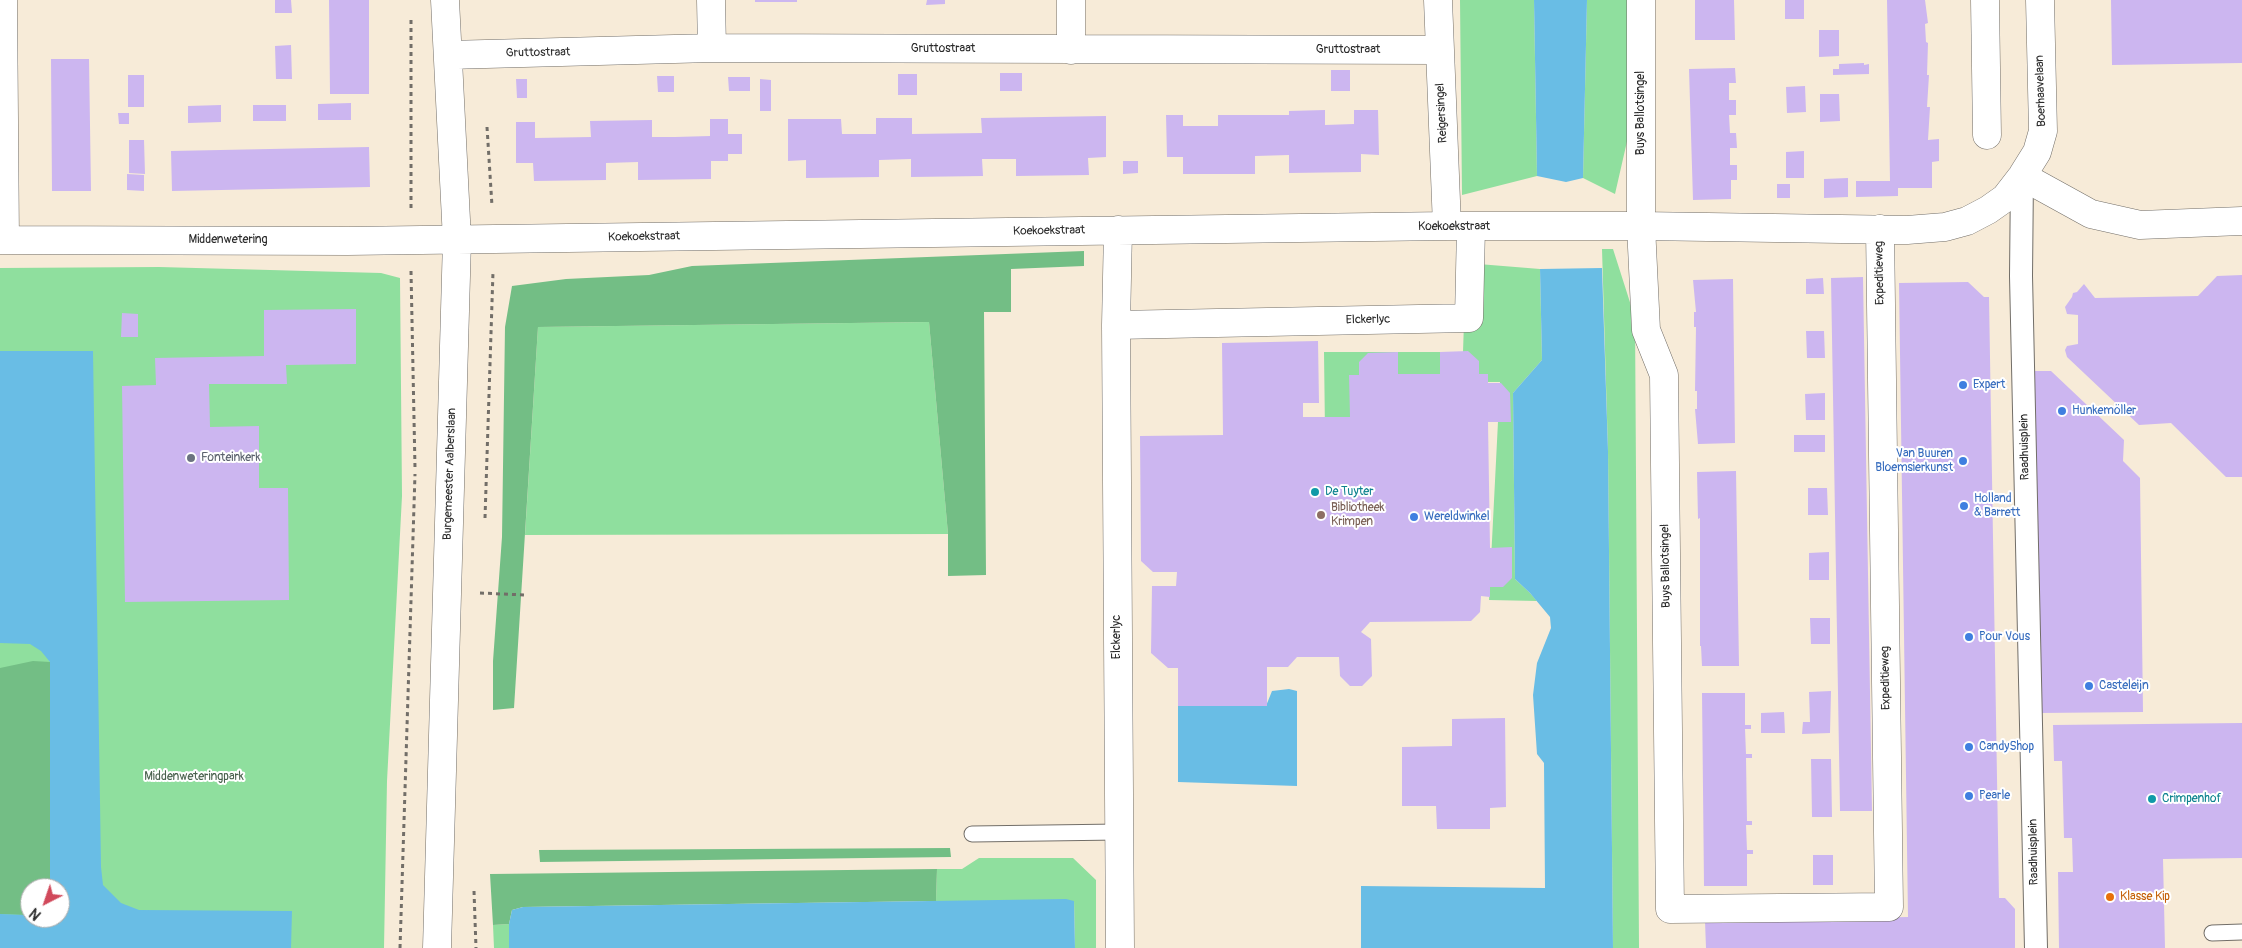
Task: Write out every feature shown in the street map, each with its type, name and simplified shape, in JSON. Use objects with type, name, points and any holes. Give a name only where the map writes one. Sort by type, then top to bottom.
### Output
[{"type":"street","points":[[2,240],[3,0]]},
{"type":"street","name":"Burgemeester Aalberslaan","points":[[437,948],[457,240],[445,0]]},
{"type":"street","points":[[711,0],[712,48]]},
{"type":"street","points":[[1070,0],[1071,50]]},
{"type":"street","name":"Reigersingel","points":[[1438,0],[1439,50],[1459,226]]},
{"type":"street","name":"Buys Ballotsingel","points":[[1641,0],[1641,226],[1646,330],[1664,375],[1670,909]]},
{"type":"street","points":[[1985,0],[1987,136]]},
{"type":"street","name":"Boerhaavelaan","points":[[2022,176],[2037,152],[2043,131],[2040,0]]},
{"type":"street","name":"Gruttostraat","points":[[448,55],[712,48],[1439,50]]},
{"type":"street","points":[[1641,226],[1880,229],[1945,227],[1967,221],[1988,210],[2005,198],[2022,176],[2091,214],[2140,225],[2242,221]]},
{"type":"street","name":"Raadhuisplein","points":[[2022,176],[2021,276],[2036,948]]},
{"type":"street","name":"Elckerlyc","points":[[1116,326],[1469,318],[1459,226]]},
{"type":"street","name":"Koekoekstraat","points":[[457,240],[1118,230],[1641,226]]},
{"type":"street","name":"Expeditieweg","points":[[1670,909],[1889,907],[1880,229]]},
{"type":"street","name":"Elckerlyc","points":[[1118,230],[1116,326],[1120,948]]},
{"type":"street","name":"Middenwetering","points":[[2,240],[457,240]]},
{"type":"lane","points":[[972,834],[1119,832]]},
{"type":"lane","points":[[2212,933],[2242,932]]},
{"type":"path","points":[[400,948],[415,466],[411,240],[411,15]]},
{"type":"path","points":[[480,594],[525,595]]},
{"type":"green space","points":[[1460,0],[1534,0],[1537,176],[1462,195]]},
{"type":"green space","points":[[1587,0],[1634,0],[1636,102],[1615,194],[1583,178]]},
{"type":"green space","points":[[1602,249],[1613,249],[1635,318],[1639,948],[1613,948],[1608,451]]},
{"type":"green space","points":[[1084,251],[1084,266],[1011,269],[1011,312],[984,312],[986,575],[948,576],[948,534],[929,322],[538,327],[514,708],[493,710],[493,661],[502,537],[505,327],[512,286],[566,279],[649,275],[692,266]]},
{"type":"green space","points":[[1466,263],[1540,269],[1542,360],[1513,393],[1515,579],[1537,601],[1489,600],[1500,382],[1359,382],[1357,432],[1325,432],[1324,352],[1463,352]]},
{"type":"green space","name":"Middenweteringpark","points":[[159,267],[381,273],[400,278],[402,496],[387,781],[384,948],[0,948],[0,268]]},
{"type":"green space","points":[[929,322],[948,534],[525,535],[538,327]]},
{"type":"green space","points":[[33,661],[50,662],[50,878],[20,878],[20,915],[0,914],[0,668]]},
{"type":"green space","points":[[950,848],[951,857],[540,862],[539,850]]},
{"type":"green space","points":[[979,858],[1073,858],[1096,880],[1096,948],[1075,948],[1074,901],[936,901],[937,869],[962,869]]},
{"type":"green space","points":[[937,869],[936,901],[523,907],[512,910],[509,924],[493,925],[490,874]]},
{"type":"green space","points":[[509,924],[509,948],[494,948],[493,925]]},
{"type":"water","points":[[1534,0],[1587,0],[1583,178],[1566,182],[1537,176]]},
{"type":"water","points":[[1602,268],[1608,451],[1613,948],[1361,948],[1361,886],[1545,888],[1544,763],[1537,754],[1533,695],[1537,663],[1551,628],[1550,617],[1530,593],[1515,579],[1513,393],[1542,360],[1540,269]]},
{"type":"water","points":[[0,351],[93,351],[101,867],[103,885],[121,903],[139,910],[292,911],[291,948],[0,948],[0,914],[20,915],[20,928],[70,928],[70,878],[50,878],[50,662],[41,651],[30,644],[0,643]]},
{"type":"water","points":[[1289,689],[1297,691],[1297,786],[1178,782],[1178,706],[1266,706],[1272,691]]},
{"type":"water","points":[[1066,899],[1074,901],[1075,948],[509,948],[509,924],[512,910],[523,907]]},
{"type":"building","points":[[275,0],[291,0],[292,13],[275,13]]},
{"type":"building","points":[[329,0],[369,0],[369,94],[330,94]]},
{"type":"building","points":[[755,0],[797,0],[797,2],[755,2]]},
{"type":"building","points":[[927,0],[945,0],[945,4],[926,5]]},
{"type":"building","points":[[1695,0],[1734,0],[1735,40],[1695,40]]},
{"type":"building","points":[[1785,0],[1804,0],[1804,19],[1785,19]]},
{"type":"building","points":[[1887,0],[1925,0],[1928,23],[1925,24],[1926,42],[1928,43],[1927,75],[1929,75],[1927,107],[1930,107],[1928,140],[1939,139],[1939,161],[1932,162],[1932,188],[1898,188],[1898,196],[1856,197],[1856,181],[1890,181]]},
{"type":"building","points":[[2111,0],[2242,0],[2242,63],[2112,65]]},
{"type":"building","points":[[1819,30],[1839,30],[1839,56],[1819,57]]},
{"type":"building","points":[[291,45],[292,79],[276,79],[275,46]]},
{"type":"building","points":[[51,59],[89,59],[91,191],[52,191]]},
{"type":"building","points":[[1864,63],[1864,65],[1869,64],[1869,74],[1833,75],[1833,69],[1839,69],[1839,64]]},
{"type":"building","points":[[1735,68],[1736,83],[1729,83],[1729,100],[1736,100],[1736,115],[1729,115],[1730,133],[1736,133],[1737,148],[1730,148],[1730,165],[1737,165],[1737,180],[1731,180],[1731,199],[1693,200],[1689,69]]},
{"type":"building","points":[[1331,70],[1350,70],[1350,91],[1331,91]]},
{"type":"building","points":[[1000,73],[1022,73],[1022,91],[1000,91]]},
{"type":"building","points":[[898,74],[917,74],[917,95],[898,95]]},
{"type":"building","points":[[128,75],[144,75],[144,107],[128,107]]},
{"type":"building","points":[[657,76],[674,76],[674,92],[658,92]]},
{"type":"building","points":[[728,77],[750,77],[750,91],[729,91]]},
{"type":"building","points":[[516,79],[527,79],[527,98],[517,98]]},
{"type":"building","points":[[760,79],[771,80],[771,111],[760,111]]},
{"type":"building","points":[[1805,86],[1806,112],[1787,113],[1786,87]]},
{"type":"building","points":[[1820,94],[1839,94],[1840,121],[1820,122]]},
{"type":"building","points":[[351,103],[351,120],[318,120],[318,104]]},
{"type":"building","points":[[221,105],[221,122],[188,123],[188,106]]},
{"type":"building","points":[[253,105],[286,105],[286,121],[253,121]]},
{"type":"building","points":[[1325,110],[1325,125],[1354,124],[1354,110],[1378,110],[1379,155],[1361,154],[1361,172],[1289,173],[1289,155],[1255,156],[1255,174],[1183,174],[1183,157],[1167,157],[1166,115],[1183,115],[1183,126],[1218,126],[1218,115],[1289,115],[1289,111]]},
{"type":"building","points":[[118,113],[129,113],[129,124],[119,124]]},
{"type":"building","points":[[1106,116],[1106,157],[1088,158],[1089,175],[1016,176],[1016,159],[982,159],[983,176],[911,177],[911,159],[879,160],[879,177],[806,178],[806,160],[788,161],[788,119],[841,119],[842,134],[876,134],[876,118],[912,118],[912,134],[982,133],[981,118]]},
{"type":"building","points":[[710,119],[728,119],[728,134],[742,134],[742,154],[728,154],[728,161],[711,161],[711,179],[638,180],[638,162],[606,163],[606,180],[534,181],[533,163],[516,163],[516,122],[535,122],[535,138],[591,137],[590,121],[652,120],[652,137],[675,137],[710,136]]},
{"type":"building","points":[[129,140],[144,140],[145,174],[129,173]]},
{"type":"building","points":[[369,147],[370,187],[172,191],[171,151]]},
{"type":"building","points":[[1804,151],[1804,178],[1786,178],[1786,152]]},
{"type":"building","points":[[1123,161],[1138,161],[1138,173],[1123,174]]},
{"type":"building","points":[[127,174],[144,175],[144,191],[127,190]]},
{"type":"building","points":[[1848,178],[1848,197],[1824,198],[1824,179]]},
{"type":"building","points":[[1777,184],[1790,184],[1790,198],[1777,198]]},
{"type":"building","points":[[2242,275],[2242,477],[2226,477],[2171,423],[2139,425],[2067,357],[2065,350],[2067,346],[2078,344],[2078,315],[2067,314],[2065,307],[2073,293],[2077,292],[2084,284],[2095,298],[2198,296],[2217,276]]},
{"type":"building","points":[[1863,277],[1872,811],[1840,811],[1831,278]]},
{"type":"building","points":[[1823,278],[1824,294],[1806,294],[1806,279]]},
{"type":"building","points":[[1733,279],[1735,443],[1698,444],[1695,409],[1697,409],[1697,391],[1695,391],[1696,327],[1694,327],[1694,312],[1696,312],[1693,280]]},
{"type":"building","points":[[1968,282],[1984,297],[1989,297],[1999,898],[2005,898],[2015,909],[2015,948],[1706,948],[1705,921],[1908,917],[1899,283]]},
{"type":"building","name":"Fonteinkerk","points":[[356,309],[356,364],[286,365],[287,384],[209,384],[210,427],[259,426],[259,488],[288,488],[289,600],[125,602],[122,386],[156,385],[155,358],[264,356],[264,310]]},
{"type":"building","points":[[122,313],[138,314],[138,337],[121,337]]},
{"type":"building","points":[[1806,331],[1824,331],[1825,358],[1807,358]]},
{"type":"building","name":"De Tuyter","points":[[1318,341],[1319,403],[1303,403],[1303,417],[1350,417],[1349,375],[1359,375],[1359,362],[1368,353],[1398,352],[1398,374],[1440,374],[1440,352],[1468,351],[1479,361],[1479,374],[1488,374],[1488,383],[1501,383],[1510,393],[1511,422],[1488,422],[1490,548],[1512,547],[1512,578],[1503,587],[1490,587],[1490,597],[1481,596],[1480,612],[1471,621],[1370,622],[1361,632],[1371,639],[1372,676],[1362,686],[1350,686],[1340,676],[1339,657],[1297,657],[1288,667],[1267,667],[1267,706],[1178,706],[1178,668],[1168,668],[1151,653],[1152,586],[1176,586],[1177,572],[1153,572],[1141,561],[1140,436],[1223,435],[1222,343]]},
{"type":"building","points":[[2033,371],[2051,371],[2124,440],[2123,461],[2140,478],[2143,712],[2039,713]]},
{"type":"building","points":[[1825,393],[1825,420],[1806,420],[1805,394]]},
{"type":"building","points":[[1794,435],[1825,435],[1825,452],[1794,452]]},
{"type":"building","points":[[1736,471],[1739,666],[1702,666],[1700,646],[1700,518],[1698,519],[1697,472]]},
{"type":"building","points":[[1808,488],[1827,488],[1828,515],[1808,515]]},
{"type":"building","points":[[1829,552],[1829,580],[1809,580],[1809,553]]},
{"type":"building","points":[[1810,618],[1830,618],[1830,644],[1811,644]]},
{"type":"building","points":[[1831,691],[1830,733],[1802,734],[1803,722],[1810,722],[1809,692]]},
{"type":"building","points":[[1702,693],[1745,693],[1745,725],[1751,725],[1751,729],[1745,729],[1746,754],[1752,754],[1752,758],[1746,758],[1747,821],[1752,821],[1752,825],[1746,825],[1747,850],[1753,850],[1753,854],[1747,854],[1747,886],[1704,886]]},
{"type":"building","points":[[1784,712],[1785,733],[1761,733],[1761,713]]},
{"type":"building","points":[[1505,718],[1506,807],[1490,808],[1490,829],[1437,829],[1436,806],[1402,806],[1402,747],[1452,746],[1452,719]]},
{"type":"building","name":"Crimpenhof","points":[[2242,723],[2242,858],[2163,859],[2165,948],[2059,948],[2058,872],[2073,872],[2072,838],[2064,838],[2062,761],[2054,761],[2053,725]]},
{"type":"building","points":[[1811,759],[1831,759],[1832,817],[1812,817]]},
{"type":"building","points":[[1813,855],[1833,855],[1833,885],[1813,885]]},
{"type":"place","name":"Expert","points":[[1963,385]]},
{"type":"place","name":"Hunkemöller","points":[[2062,411]]},
{"type":"place","name":"Fonteinkerk","points":[[191,458]]},
{"type":"place","name":"Van Buuren Bloemsierkunst","points":[[1963,461]]},
{"type":"place","name":"De Tuyter","points":[[1315,492]]},
{"type":"place","name":"Holland & Barrett","points":[[1964,506]]},
{"type":"place","name":"Bibliotheek Krimpen","points":[[1321,515]]},
{"type":"place","name":"Wereldwinkel","points":[[1414,517]]},
{"type":"place","name":"Pour Vous","points":[[1969,637]]},
{"type":"place","name":"Casteleijn","points":[[2089,686]]},
{"type":"place","name":"CandyShop","points":[[1969,747]]},
{"type":"place","name":"Pearle","points":[[1969,796]]},
{"type":"place","name":"Crimpenhof","points":[[2152,799]]},
{"type":"place","name":"Klasse Kip","points":[[2110,897]]}]
